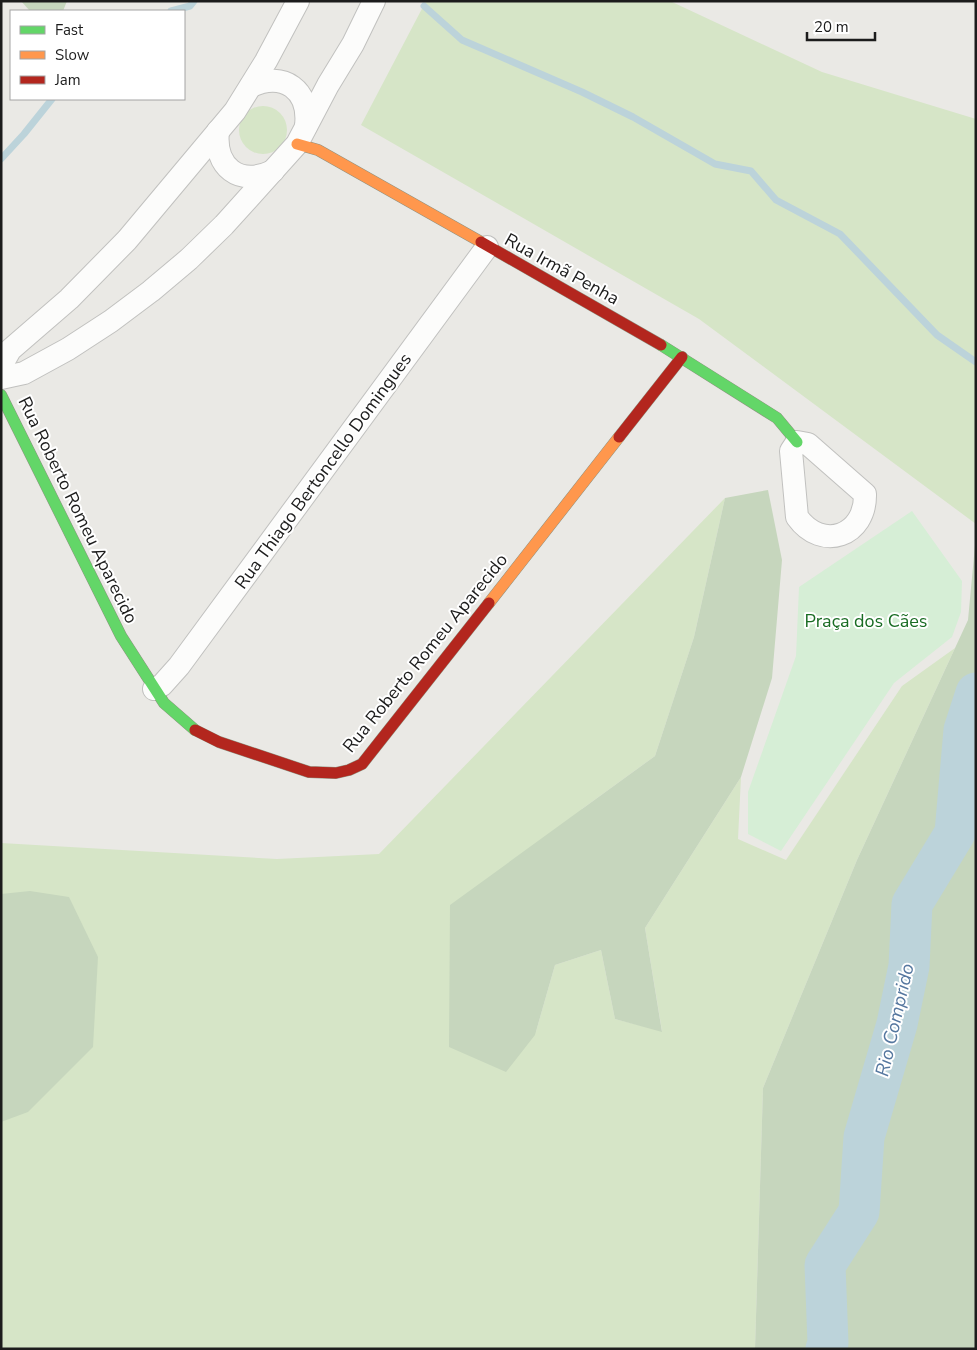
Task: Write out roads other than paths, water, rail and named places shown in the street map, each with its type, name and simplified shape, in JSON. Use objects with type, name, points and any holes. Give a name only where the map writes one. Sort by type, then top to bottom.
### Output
[{"type":"street","points":[[1,366],[10,350],[69,299],[127,240],[235,111],[298,1]]},
{"type":"street","points":[[1,378],[24,374],[68,349],[111,321],[189,259],[224,225],[273,171],[302,135],[328,85],[353,44],[374,1]]},
{"type":"street","points":[[251,86],[263,81],[275,80],[288,84],[297,91],[304,102],[308,114],[302,135]]},
{"type":"street","points":[[218,131],[216,144],[226,167],[236,174],[249,177],[261,177],[273,171]]},
{"type":"street","name":"Rua Irmã Penha","points":[[302,135],[318,150],[682,357],[777,418],[797,442]]},
{"type":"street","name":"Rua Thiago Bertoncello Domingues","points":[[154,689],[162,685],[179,666],[487,247]]},
{"type":"street","name":"Rua Roberto Romeu Aparecido","points":[[1,395],[121,636],[164,703],[188,726],[219,742],[308,772],[335,775],[350,771],[362,764],[682,357]]},
{"type":"waterway","points":[[175,10],[190,6],[194,1]]},
{"type":"waterway","points":[[424,6],[462,40],[582,92],[633,117],[715,164],[751,171],[776,200],[840,234],[937,335],[976,362]]},
{"type":"waterway","points":[[1,159],[51,100]]},
{"type":"waterway","name":"Rio Comprido","points":[[826,1349],[828,1343],[825,1265],[859,1212],[864,1137],[897,1024],[909,966],[912,904],[955,833],[964,730],[976,693]]},
{"type":"park label","name":"Praça dos Cães","points":[[866,621]]}]
